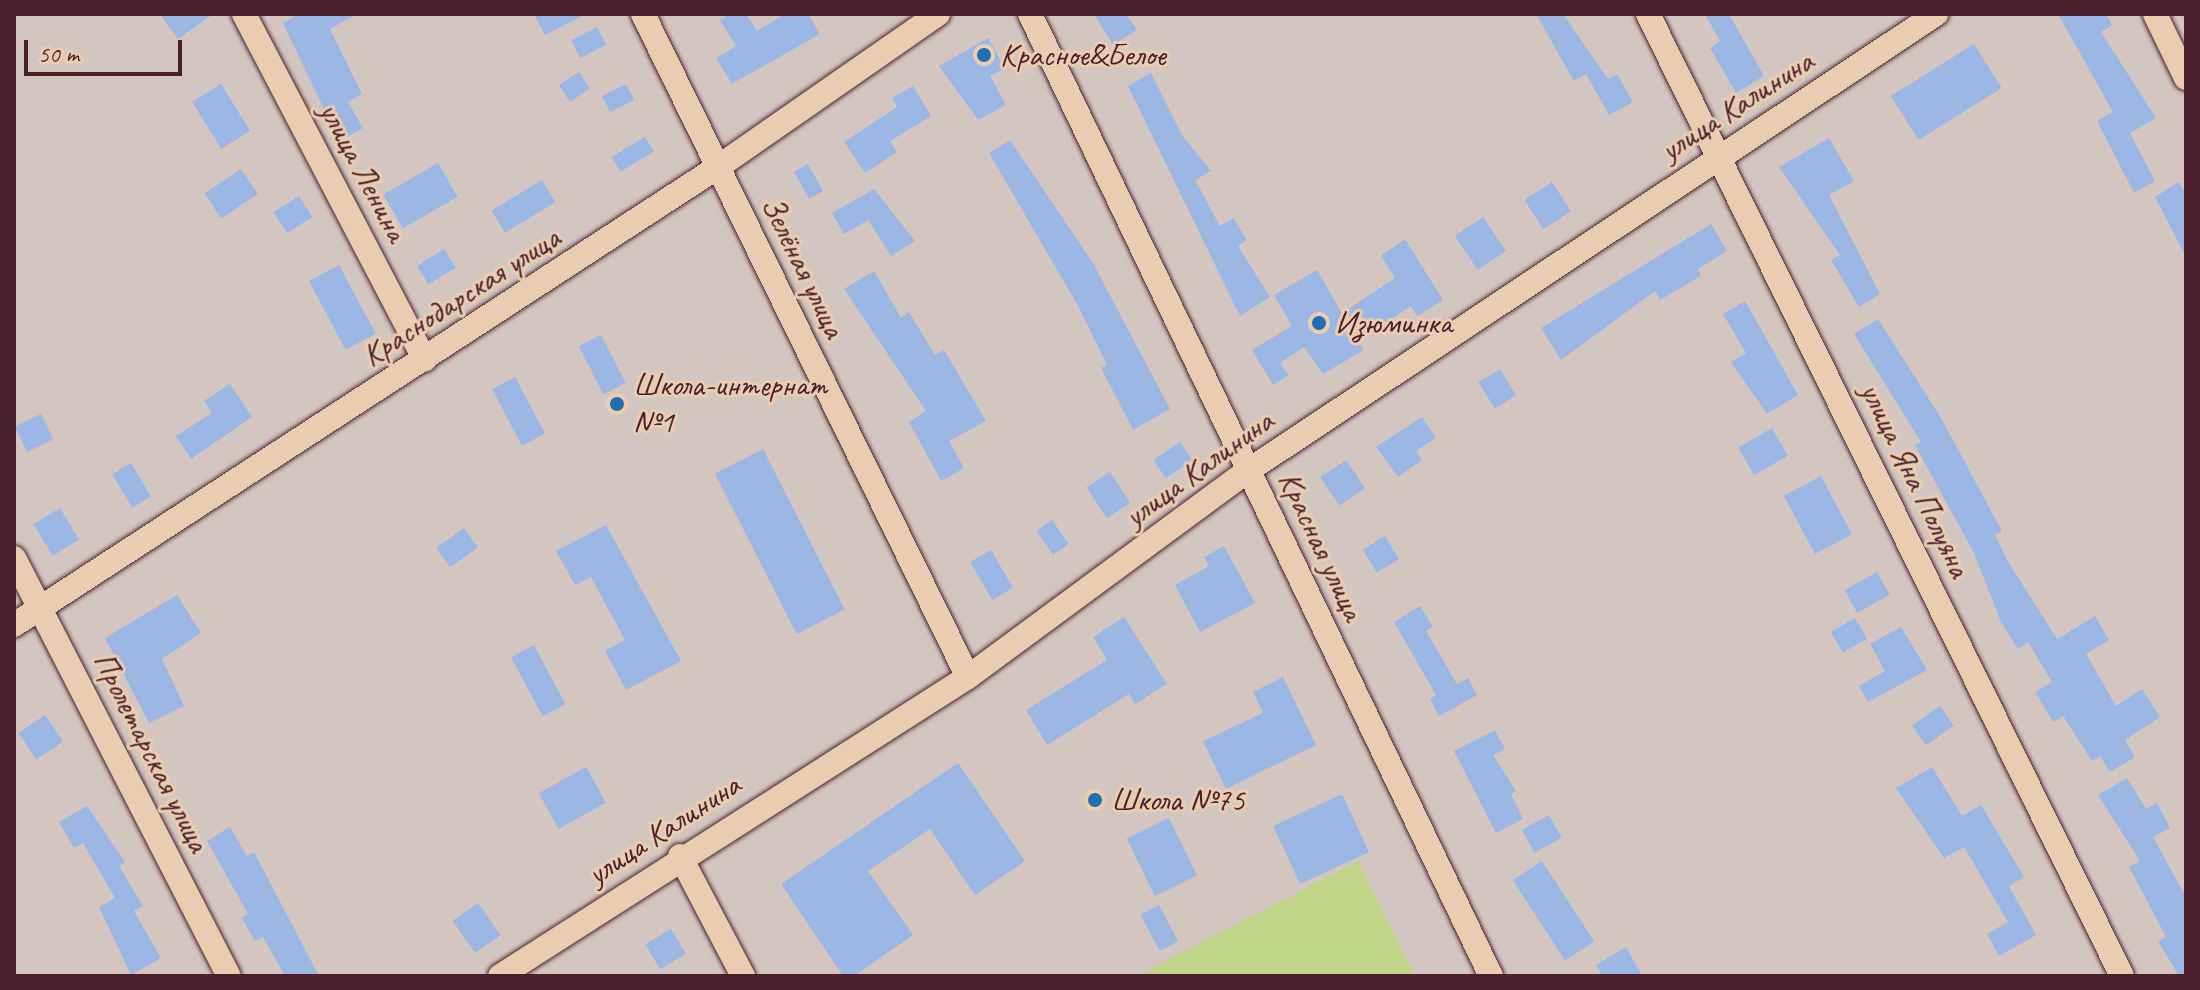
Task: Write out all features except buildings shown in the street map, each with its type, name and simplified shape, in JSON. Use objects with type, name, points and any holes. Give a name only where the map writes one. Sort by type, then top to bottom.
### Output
[{"type":"street","name":"улица Ленина","points":[[244,14],[425,360]]},
{"type":"street","name":"Зелёная улица","points":[[643,14],[968,677]]},
{"type":"street","name":"Краснодарская улица","points":[[14,625],[718,167],[938,14]]},
{"type":"street","name":"Красная улица","points":[[1030,14],[1491,976]]},
{"type":"street","name":"улица Яна Полуяна","points":[[1648,14],[2122,976]]},
{"type":"street","name":"улица Калинина","points":[[500,976],[680,856],[968,677],[1249,470],[1936,14]]},
{"type":"street","points":[[2155,14],[2186,78]]},
{"type":"street","name":"Пролетарская улица","points":[[14,558],[229,976]]},
{"type":"street","points":[[680,856],[743,976]]},
{"type":"green space","points":[[1358,861],[1415,976],[1137,976],[1262,911]]},
{"type":"place","name":"Красное&Белое","points":[[984,55]]},
{"type":"place","name":"Изюминка","points":[[1319,323]]},
{"type":"place","name":"Школа-интернат №1","points":[[617,404]]},
{"type":"place","name":"Школа №75","points":[[1095,800]]}]
